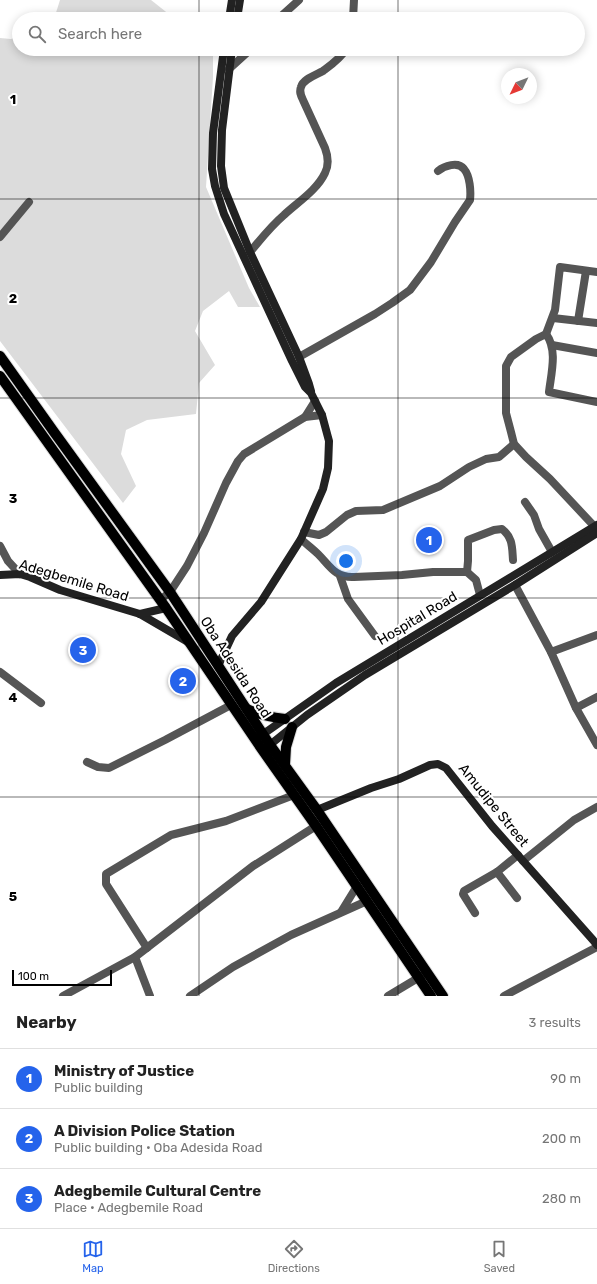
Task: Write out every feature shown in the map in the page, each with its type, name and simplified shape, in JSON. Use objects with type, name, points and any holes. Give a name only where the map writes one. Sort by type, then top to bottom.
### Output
[{"type":"main road","name":"Oba Adesida Road","points":[[0,356],[170,592],[246,708],[259,737],[294,795],[366,901],[423,975],[443,996]]},
{"type":"main road","name":"Oba Adesida Road","points":[[0,376],[163,604],[231,705],[259,737]]},
{"type":"main road","points":[[246,708],[257,714],[285,719]]},
{"type":"main road","points":[[285,765],[286,747],[292,727]]},
{"type":"main road","name":"Oba Adesida Road","points":[[266,748],[285,765],[317,810],[423,975],[431,996]]},
{"type":"street","points":[[230,12],[232,0]]},
{"type":"street","points":[[238,12],[240,0]]},
{"type":"street","points":[[286,12],[299,0]]},
{"type":"street","points":[[353,12],[354,0]]},
{"type":"street","points":[[218,666],[232,636],[261,602],[302,536],[323,489],[328,468],[329,441],[322,415],[313,397],[305,387],[284,344],[224,214],[215,186],[212,169],[214,133],[217,95],[223,56]]},
{"type":"street","points":[[231,56],[227,100],[222,130],[221,166],[224,188],[250,252],[310,384],[313,397],[305,417]]},
{"type":"street","points":[[229,69],[243,56]]},
{"type":"street","points":[[250,252],[269,229],[312,190],[322,179],[326,171],[328,156],[300,92],[301,86],[305,81],[324,70],[341,56]]},
{"type":"street","points":[[299,357],[392,304],[410,290],[423,273],[470,200],[471,193],[464,168],[450,165],[443,166],[438,171]]},
{"type":"street","points":[[0,237],[29,202]]},
{"type":"street","points":[[596,528],[550,479],[514,444],[506,413],[506,366],[511,357],[536,339],[546,334],[555,310],[560,267],[597,272]]},
{"type":"street","points":[[578,321],[586,271]]},
{"type":"street","points":[[553,318],[597,323]]},
{"type":"street","points":[[546,334],[552,345],[553,354],[549,392],[597,402]]},
{"type":"street","points":[[552,345],[597,353]]},
{"type":"street","points":[[140,614],[163,604],[187,566],[204,533],[226,483],[238,461],[244,454],[305,417],[322,415]]},
{"type":"street","points":[[302,536],[319,535],[326,532],[347,515],[356,511],[383,510],[440,486],[469,467],[486,459],[499,457],[514,444]]},
{"type":"street","points":[[525,502],[534,515],[539,529],[552,552]]},
{"type":"street","name":"Hospital Road","points":[[259,737],[336,683],[552,552],[596,528]]},
{"type":"street","name":"Hospital Road","points":[[266,748],[307,715],[365,675],[515,584],[596,528]]},
{"type":"street","points":[[467,572],[468,540],[494,530],[502,529],[508,534],[512,544],[513,560]]},
{"type":"street","points":[[302,536],[333,571],[340,576],[354,577],[433,572],[467,572],[476,580],[480,595]]},
{"type":"street","points":[[0,546],[8,560],[20,574]]},
{"type":"street","name":"Adegbemile Road","points":[[0,575],[20,574],[60,590],[140,614],[189,643]]},
{"type":"street","points":[[340,576],[348,599],[375,636]]},
{"type":"street","points":[[515,584],[551,652],[576,708],[597,745]]},
{"type":"street","points":[[551,652],[597,635]]},
{"type":"street","points":[[0,672],[41,703]]},
{"type":"street","points":[[576,708],[597,696]]},
{"type":"street","points":[[87,762],[98,767],[109,768],[231,705]]},
{"type":"street","name":"Amudipe Street","points":[[317,810],[371,788],[399,779],[430,765],[438,764],[446,768],[453,776],[492,826],[597,946]]},
{"type":"street","points":[[147,948],[106,884],[106,874],[171,835],[226,821],[294,795]]},
{"type":"street","points":[[475,913],[463,892],[466,889],[521,858],[574,820],[597,807]]},
{"type":"street","points":[[63,996],[147,948],[253,866],[316,826]]},
{"type":"street","points":[[497,872],[517,898]]},
{"type":"street","points":[[340,913],[357,886]]},
{"type":"street","points":[[190,996],[261,951],[291,935],[366,901]]},
{"type":"street","points":[[504,996],[597,946]]},
{"type":"street","points":[[135,956],[150,996]]},
{"type":"street","points":[[388,996],[423,975]]},
{"type":"shaded area","points":[[60,0],[151,0],[166,12],[56,12]]},
{"type":"shaded area","points":[[0,38],[11,39],[12,56],[213,56],[206,187],[249,288],[260,307],[238,307],[229,291],[203,311],[195,331],[215,365],[199,383],[196,414],[147,420],[126,430],[121,454],[136,486],[123,503],[0,341]]},
{"type":"place","name":"Ministry of Justice","points":[[429,540]]},
{"type":"place","name":"Adegbemile Cultural Centre","points":[[83,650]]},
{"type":"place","name":"A Division Police Station","points":[[183,681]]}]
